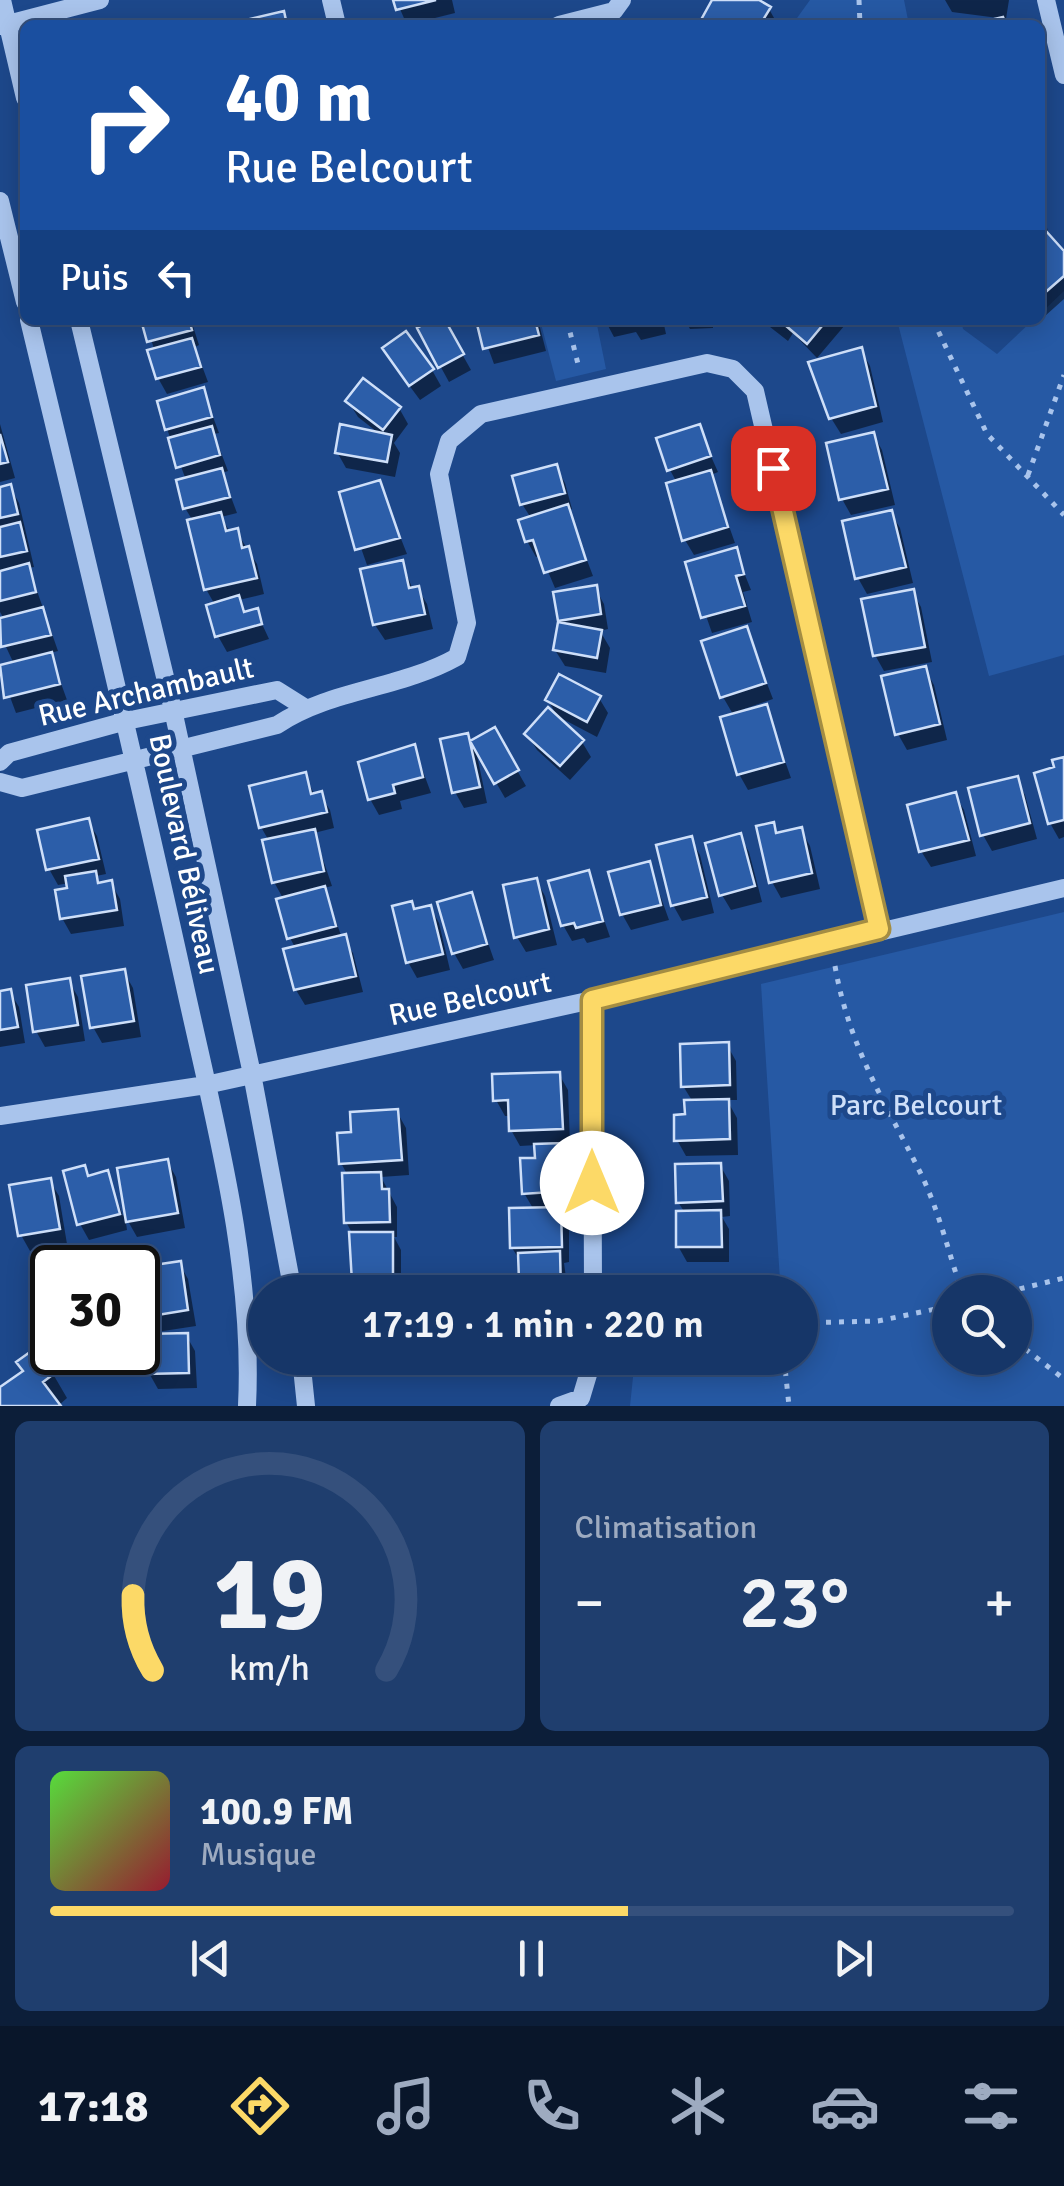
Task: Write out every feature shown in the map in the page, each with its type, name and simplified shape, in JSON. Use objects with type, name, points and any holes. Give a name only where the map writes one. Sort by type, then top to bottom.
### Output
[{"type":"street","points":[[2,0],[4,25],[20,81]]},
{"type":"street","points":[[23,20],[100,0]]},
{"type":"street","points":[[579,20],[614,11],[622,0]]},
{"type":"street","points":[[1046,0],[1064,75]]},
{"type":"street","points":[[0,201],[20,282]]},
{"type":"street","name":"Boulevard Béliveau","points":[[30,325],[136,762],[206,1085],[242,1277],[250,1356],[247,1406]]},
{"type":"street","name":"Boulevard Béliveau","points":[[80,325],[173,710],[252,1074],[291,1275]]},
{"type":"street","name":"Rue Archambault","points":[[0,782],[22,788],[277,725],[304,707],[427,674],[457,657],[467,623],[439,474],[449,442],[482,414],[707,363],[733,369],[756,391],[879,929]]},
{"type":"street","name":"Rue Archambault","points":[[0,762],[9,752],[126,721],[278,690],[304,707]]},
{"type":"street","name":"Rue Belcourt","points":[[0,1116],[206,1085],[592,1000],[830,940],[1064,888]]},
{"type":"street","points":[[592,1000],[593,1275]]},
{"type":"street","points":[[303,1375],[306,1406]]},
{"type":"street","points":[[559,1406],[581,1398],[588,1375]]},
{"type":"path","points":[[568,325],[584,391]]},
{"type":"path","points":[[935,325],[987,434],[1064,515]]},
{"type":"path","points":[[1028,475],[1064,376]]},
{"type":"path","points":[[830,940],[844,1017],[867,1073],[923,1178],[956,1275]]},
{"type":"path","points":[[1032,1286],[1064,1278]]},
{"type":"path","points":[[818,1323],[878,1321],[932,1310]]},
{"type":"path","points":[[1032,1354],[1064,1379]]},
{"type":"path","points":[[786,1375],[790,1406]]},
{"type":"green space","points":[[810,0],[904,0],[908,20],[796,20]]},
{"type":"green space","points":[[1064,291],[1064,655],[989,676],[898,325],[962,325],[997,354],[1028,325],[1045,325],[1045,309]]},
{"type":"green space","points":[[541,325],[597,325],[606,369],[556,381]]},
{"type":"green space","name":"Parc Belcourt","points":[[1064,912],[1064,1406],[630,1406],[633,1375],[818,1375],[818,1275],[780,1275],[761,984]]},
{"type":"building","points":[[393,0],[436,0],[396,10]]},
{"type":"building","points":[[712,0],[759,0],[771,7],[763,20],[702,18]]},
{"type":"building","points":[[284,11],[286,20],[246,20]]},
{"type":"building","points":[[1045,232],[1064,251],[1064,276],[1045,293]]},
{"type":"building","points":[[142,325],[190,325],[192,330],[147,342]]},
{"type":"building","points":[[448,325],[464,354],[438,368],[417,328]]},
{"type":"building","points":[[477,325],[536,325],[539,335],[483,349]]},
{"type":"building","points":[[785,325],[823,325],[807,344]]},
{"type":"building","points":[[406,331],[434,369],[409,386],[382,348]]},
{"type":"building","points":[[192,338],[201,367],[156,379],[147,350]]},
{"type":"building","points":[[862,347],[876,406],[829,419],[808,362]]},
{"type":"building","points":[[363,378],[401,407],[383,430],[345,401]]},
{"type":"building","points":[[204,387],[212,417],[165,430],[157,401]]},
{"type":"building","points":[[340,424],[392,435],[387,462],[335,453]]},
{"type":"building","points":[[700,424],[711,456],[667,471],[656,438]]},
{"type":"building","points":[[212,426],[220,455],[176,468],[168,438]]},
{"type":"building","points":[[874,432],[888,489],[839,500],[826,443]]},
{"type":"building","points":[[0,434],[8,462],[0,464]]},
{"type":"building","points":[[557,464],[565,493],[520,505],[512,476]]},
{"type":"building","points":[[222,468],[230,497],[183,509],[176,480]]},
{"type":"building","points":[[711,470],[728,527],[682,541],[666,483]]},
{"type":"building","points":[[380,480],[400,538],[355,550],[339,492]]},
{"type":"building","points":[[11,484],[18,514],[0,518],[0,487]]},
{"type":"building","points":[[568,504],[586,560],[544,573],[533,540],[525,542],[518,520]]},
{"type":"building","points":[[892,510],[906,567],[855,579],[842,521]]},
{"type":"building","points":[[221,512],[226,531],[238,528],[242,548],[249,546],[257,578],[204,590],[187,520]]},
{"type":"building","points":[[20,522],[27,551],[0,557],[0,527]]},
{"type":"building","points":[[737,547],[744,574],[736,576],[745,606],[701,618],[685,562]]},
{"type":"building","points":[[403,560],[409,588],[419,586],[425,614],[373,625],[360,569]]},
{"type":"building","points":[[29,563],[36,592],[0,601],[0,571]]},
{"type":"building","points":[[597,585],[601,614],[558,621],[553,592]]},
{"type":"building","points":[[914,589],[925,647],[873,656],[861,599]]},
{"type":"building","points":[[239,595],[244,612],[258,608],[262,624],[215,637],[206,605]]},
{"type":"building","points":[[43,607],[51,635],[1,647],[0,618]]},
{"type":"building","points":[[558,622],[602,630],[597,658],[553,650]]},
{"type":"building","points":[[747,626],[766,683],[720,698],[701,641]]},
{"type":"building","points":[[52,652],[60,684],[4,698],[0,665]]},
{"type":"building","points":[[926,666],[940,724],[895,735],[881,676]]},
{"type":"building","points":[[559,674],[601,696],[587,722],[545,700]]},
{"type":"building","points":[[767,704],[784,762],[737,775],[720,717]]},
{"type":"building","points":[[548,707],[584,740],[560,766],[524,734]]},
{"type":"building","points":[[495,727],[519,770],[494,784],[470,741]]},
{"type":"building","points":[[468,733],[480,787],[452,793],[440,739]]},
{"type":"building","points":[[415,744],[423,777],[393,785],[395,793],[368,800],[358,762]]},
{"type":"building","points":[[1064,757],[1064,820],[1048,824],[1034,773],[1054,767],[1052,760]]},
{"type":"building","points":[[306,772],[311,794],[322,791],[327,812],[259,828],[249,786]]},
{"type":"building","points":[[1018,776],[1030,823],[980,836],[968,788]]},
{"type":"building","points":[[956,792],[969,840],[919,852],[907,805]]},
{"type":"building","points":[[89,818],[99,859],[46,870],[37,830]]},
{"type":"building","points":[[774,822],[776,833],[802,827],[812,873],[769,883],[756,826]]},
{"type":"building","points":[[315,829],[324,871],[272,883],[262,840]]},
{"type":"building","points":[[741,833],[755,886],[719,896],[705,843]]},
{"type":"building","points":[[692,836],[707,897],[671,906],[656,845]]},
{"type":"building","points":[[650,861],[661,905],[620,915],[608,872]]},
{"type":"building","points":[[589,870],[603,921],[576,928],[574,923],[561,926],[548,881]]},
{"type":"building","points":[[96,871],[98,883],[112,880],[117,910],[60,919],[55,890],[67,888],[65,876]]},
{"type":"building","points":[[537,878],[549,929],[514,938],[503,885]]},
{"type":"building","points":[[325,886],[336,926],[287,939],[276,899]]},
{"type":"building","points":[[472,892],[487,944],[452,954],[437,902]]},
{"type":"building","points":[[412,901],[414,909],[431,905],[443,954],[406,963],[392,906]]},
{"type":"building","points":[[346,934],[356,976],[294,990],[283,949]]},
{"type":"building","points":[[125,969],[134,1021],[90,1028],[81,976]]},
{"type":"building","points":[[70,978],[78,1025],[33,1032],[26,985]]},
{"type":"building","points":[[11,989],[18,1027],[0,1030],[0,991]]},
{"type":"building","points":[[729,1042],[730,1085],[681,1087],[680,1044]]},
{"type":"building","points":[[560,1072],[563,1129],[509,1131],[508,1100],[493,1101],[492,1074]]},
{"type":"building","points":[[729,1099],[730,1139],[674,1141],[674,1115],[685,1114],[684,1100]]},
{"type":"building","points":[[398,1109],[402,1160],[339,1164],[337,1133],[351,1132],[350,1112]]},
{"type":"building","points":[[564,1143],[566,1191],[522,1194],[520,1158],[535,1158],[534,1144]]},
{"type":"building","points":[[168,1159],[178,1213],[126,1222],[117,1168]]},
{"type":"building","points":[[721,1163],[723,1201],[676,1203],[675,1164]]},
{"type":"building","points":[[85,1165],[88,1176],[108,1170],[120,1214],[77,1225],[63,1171]]},
{"type":"building","points":[[381,1172],[382,1189],[389,1189],[390,1222],[344,1223],[342,1173]]},
{"type":"building","points":[[51,1178],[60,1229],[18,1236],[9,1185]]},
{"type":"building","points":[[561,1207],[562,1247],[510,1248],[509,1208]]},
{"type":"building","points":[[721,1210],[722,1247],[676,1247],[676,1211]]},
{"type":"building","points":[[349,1232],[393,1232],[393,1275],[352,1275]]},
{"type":"building","points":[[560,1251],[561,1275],[519,1275],[518,1253]]},
{"type":"building","points":[[181,1261],[188,1310],[160,1315],[160,1264]]},
{"type":"building","points":[[188,1333],[189,1373],[160,1374],[160,1334]]},
{"type":"building","points":[[30,1352],[30,1375],[52,1375],[43,1382],[61,1406],[0,1406],[0,1387],[23,1371],[16,1362]]},
{"type":"route","points":[[592,1183],[592,1000],[879,929],[773,468]]}]
